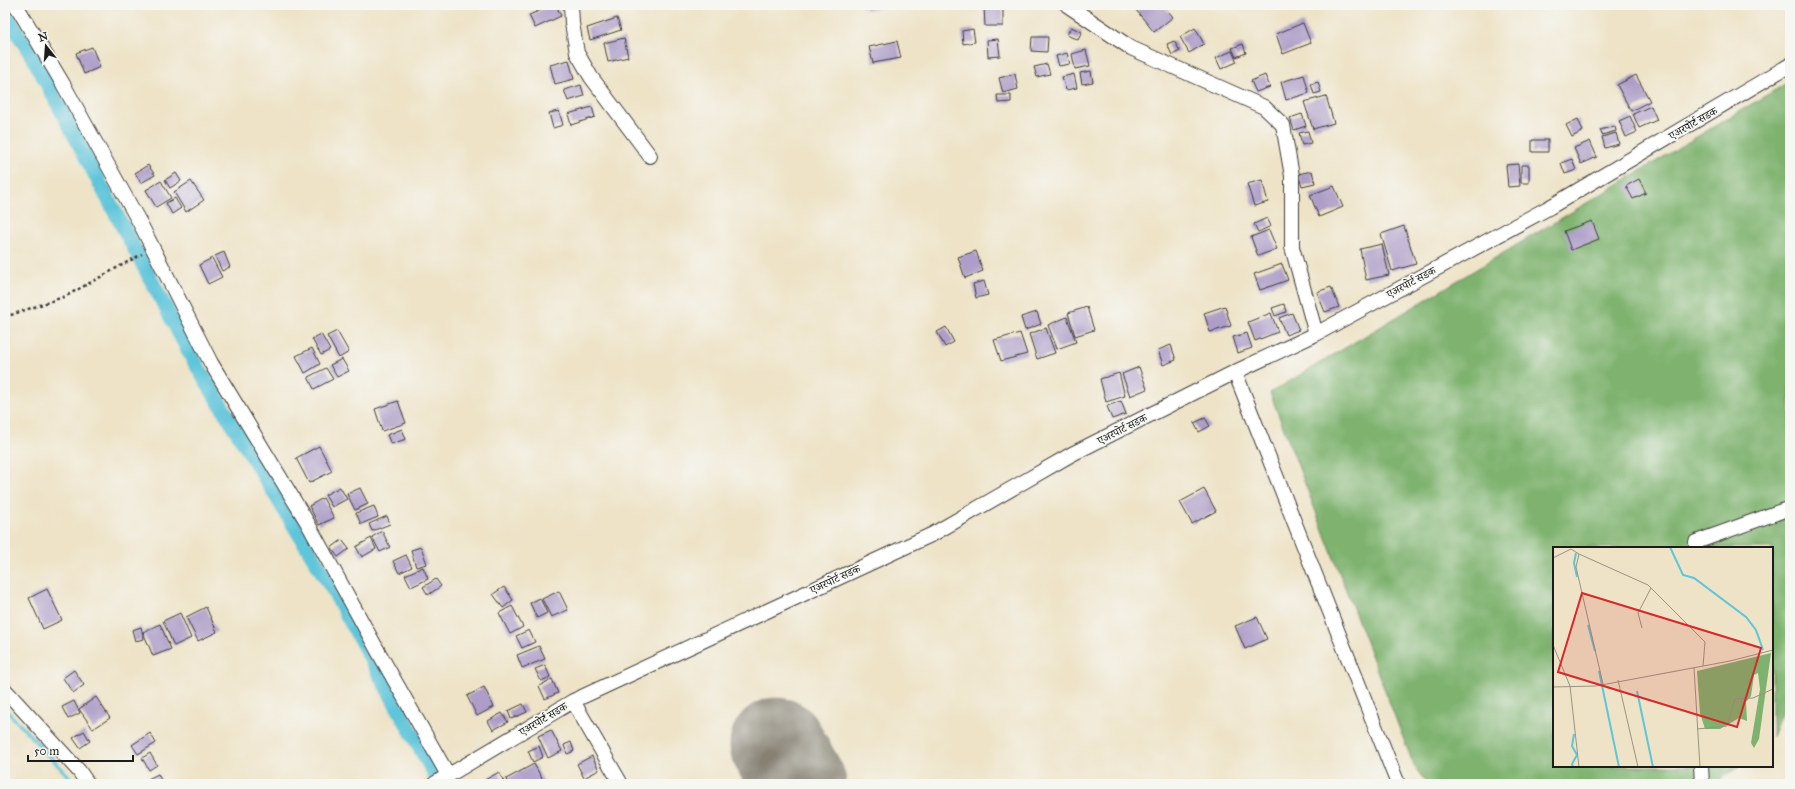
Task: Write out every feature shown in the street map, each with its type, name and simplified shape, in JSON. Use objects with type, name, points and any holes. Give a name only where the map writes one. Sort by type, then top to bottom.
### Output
[{"type":"street","points":[[16,5],[71,97],[141,226],[212,362],[307,522],[379,653],[443,778]]},
{"type":"street","points":[[571,5],[572,24],[577,53],[591,76],[650,156]]},
{"type":"street","points":[[1067,5],[1131,48],[1264,107],[1283,125],[1292,176],[1292,247],[1316,334]]},
{"type":"street","name":"एअरपोर्ट सडक","points":[[443,778],[573,701],[933,534],[1072,454],[1235,372],[1316,334],[1550,207],[1790,65]]},
{"type":"street","points":[[1235,372],[1398,784]]},
{"type":"street","points":[[1696,547],[1696,542],[1790,508]]},
{"type":"street","points":[[5,690],[79,770],[88,784]]},
{"type":"street","points":[[573,701],[622,784]]},
{"type":"street","points":[[1701,767],[1702,784]]},
{"type":"path","points":[[5,317],[66,296],[143,254]]},
{"type":"green space","points":[[1790,81],[1790,706],[1785,704],[1773,734],[1773,547],[1553,547],[1553,767],[1738,767],[1713,784],[1427,784],[1414,766],[1270,393]]},
{"type":"building","points":[[525,5],[536,5],[536,6],[525,7]]},
{"type":"building","points":[[556,5],[561,16],[535,28],[529,15]]},
{"type":"building","points":[[865,5],[888,5],[889,7],[865,10]]},
{"type":"building","points":[[1142,5],[1163,5],[1173,17],[1154,32],[1136,10]]},
{"type":"building","points":[[984,7],[1003,7],[1003,26],[985,26]]},
{"type":"building","points":[[617,18],[621,30],[590,40],[587,28]]},
{"type":"building","points":[[1303,23],[1311,43],[1283,54],[1276,34]]},
{"type":"building","points":[[1071,27],[1082,32],[1078,40],[1067,35]]},
{"type":"building","points":[[1195,28],[1204,44],[1189,53],[1180,37]]},
{"type":"building","points":[[973,29],[975,42],[963,44],[962,31]]},
{"type":"building","points":[[1032,37],[1048,37],[1047,52],[1031,51]]},
{"type":"building","points":[[624,38],[628,57],[608,62],[604,43]]},
{"type":"building","points":[[998,39],[1000,56],[988,57],[987,40]]},
{"type":"building","points":[[897,41],[901,58],[873,63],[869,47]]},
{"type":"building","points":[[1174,41],[1180,51],[1172,55],[1167,44]]},
{"type":"building","points":[[1243,44],[1246,53],[1236,57],[1232,48]]},
{"type":"building","points":[[92,47],[100,67],[84,74],[76,53]]},
{"type":"building","points":[[1086,50],[1090,66],[1075,69],[1072,54]]},
{"type":"building","points":[[1232,51],[1237,62],[1221,69],[1216,58]]},
{"type":"building","points":[[1067,53],[1070,64],[1059,66],[1056,56]]},
{"type":"building","points":[[569,60],[574,79],[555,84],[550,65]]},
{"type":"building","points":[[1047,64],[1050,74],[1037,77],[1034,67]]},
{"type":"building","points":[[1091,71],[1093,82],[1082,84],[1080,73]]},
{"type":"building","points":[[1015,74],[1018,89],[1003,93],[999,78]]},
{"type":"building","points":[[1074,74],[1077,88],[1066,90],[1062,77]]},
{"type":"building","points":[[1265,75],[1270,87],[1256,92],[1251,81]]},
{"type":"building","points":[[1304,75],[1309,93],[1286,100],[1281,82]]},
{"type":"building","points":[[1636,75],[1650,101],[1631,111],[1617,85]]},
{"type":"building","points":[[1318,82],[1321,92],[1314,94],[1311,84]]},
{"type":"building","points":[[581,85],[584,96],[568,101],[564,90]]},
{"type":"building","points":[[997,95],[1011,95],[1011,102],[998,103]]},
{"type":"building","points":[[1326,96],[1334,123],[1313,129],[1304,102]]},
{"type":"building","points":[[1651,106],[1657,120],[1639,128],[1633,114]]},
{"type":"building","points":[[592,107],[595,117],[571,125],[568,114]]},
{"type":"building","points":[[559,111],[563,125],[553,128],[549,113]]},
{"type":"building","points":[[1302,114],[1306,126],[1294,130],[1290,118]]},
{"type":"building","points":[[1630,116],[1637,132],[1626,137],[1619,121]]},
{"type":"building","points":[[1578,119],[1583,131],[1572,137],[1566,125]]},
{"type":"building","points":[[1615,126],[1616,131],[1602,135],[1600,130]]},
{"type":"building","points":[[1308,131],[1311,143],[1302,145],[1299,133]]},
{"type":"building","points":[[1616,133],[1619,144],[1605,148],[1602,137]]},
{"type":"building","points":[[1532,140],[1548,140],[1548,152],[1532,152]]},
{"type":"building","points":[[1590,141],[1597,157],[1581,164],[1574,148]]},
{"type":"building","points":[[1572,159],[1576,170],[1565,174],[1561,163]]},
{"type":"building","points":[[1518,164],[1520,186],[1508,187],[1506,165]]},
{"type":"building","points":[[148,165],[155,175],[141,183],[135,173]]},
{"type":"building","points":[[1521,165],[1529,165],[1529,183],[1521,183]]},
{"type":"building","points":[[1312,171],[1315,183],[1302,186],[1298,174]]},
{"type":"building","points":[[176,173],[181,181],[170,188],[165,180]]},
{"type":"building","points":[[1639,179],[1646,193],[1633,199],[1626,186]]},
{"type":"building","points":[[1262,180],[1268,202],[1254,206],[1247,184]]},
{"type":"building","points":[[161,181],[171,198],[156,207],[146,190]]},
{"type":"building","points":[[191,181],[204,200],[186,212],[174,192]]},
{"type":"building","points":[[1334,186],[1343,207],[1319,217],[1310,195]]},
{"type":"building","points":[[175,198],[181,208],[172,214],[166,203]]},
{"type":"building","points":[[1267,218],[1271,226],[1258,232],[1254,224]]},
{"type":"building","points":[[1592,221],[1599,239],[1571,250],[1564,231]]},
{"type":"building","points":[[1404,226],[1416,264],[1392,271],[1381,234]]},
{"type":"building","points":[[1269,230],[1277,249],[1258,256],[1251,237]]},
{"type":"building","points":[[1382,244],[1389,275],[1366,280],[1360,249]]},
{"type":"building","points":[[976,251],[983,271],[965,278],[958,257]]},
{"type":"building","points":[[224,252],[230,267],[222,271],[215,256]]},
{"type":"building","points":[[212,258],[222,277],[208,284],[199,265]]},
{"type":"building","points":[[1282,264],[1288,280],[1260,290],[1254,274]]},
{"type":"building","points":[[984,281],[988,295],[976,298],[973,284]]},
{"type":"building","points":[[1331,287],[1339,307],[1325,312],[1317,292]]},
{"type":"building","points":[[1284,304],[1286,312],[1275,316],[1272,308]]},
{"type":"building","points":[[1225,306],[1231,326],[1210,332],[1204,313]]},
{"type":"building","points":[[1087,307],[1094,330],[1075,336],[1068,313]]},
{"type":"building","points":[[1037,312],[1041,324],[1025,330],[1021,317]]},
{"type":"building","points":[[1271,313],[1278,332],[1255,341],[1248,322]]},
{"type":"building","points":[[1292,313],[1299,330],[1286,335],[1279,318]]},
{"type":"building","points":[[1067,317],[1076,342],[1057,349],[1048,325]]},
{"type":"building","points":[[946,327],[954,342],[945,347],[937,332]]},
{"type":"building","points":[[1046,328],[1055,353],[1037,359],[1029,334]]},
{"type":"building","points":[[337,331],[349,352],[339,358],[327,336]]},
{"type":"building","points":[[1020,333],[1027,354],[1001,361],[994,340]]},
{"type":"building","points":[[1247,333],[1252,348],[1238,353],[1233,337]]},
{"type":"building","points":[[321,334],[330,350],[321,355],[312,339]]},
{"type":"building","points":[[1171,345],[1176,360],[1163,365],[1158,350]]},
{"type":"building","points":[[312,348],[320,364],[305,373],[296,356]]},
{"type":"building","points":[[342,359],[349,371],[337,377],[330,365]]},
{"type":"building","points":[[1139,367],[1147,389],[1130,396],[1122,374]]},
{"type":"building","points":[[326,368],[333,379],[314,389],[308,377]]},
{"type":"building","points":[[1119,373],[1125,396],[1106,402],[1100,379]]},
{"type":"building","points":[[398,401],[406,423],[382,431],[375,409]]},
{"type":"building","points":[[1121,401],[1126,414],[1112,419],[1107,406]]},
{"type":"building","points":[[1205,418],[1210,426],[1199,432],[1194,423]]},
{"type":"building","points":[[402,429],[406,439],[391,444],[387,435]]},
{"type":"building","points":[[319,446],[332,471],[309,483],[296,458]]},
{"type":"building","points":[[340,487],[347,499],[332,507],[325,495]]},
{"type":"building","points":[[360,488],[368,504],[355,510],[347,494]]},
{"type":"building","points":[[1204,489],[1216,511],[1192,524],[1180,502]]},
{"type":"building","points":[[323,498],[334,518],[319,525],[309,506]]},
{"type":"building","points":[[374,506],[378,517],[361,524],[356,513]]},
{"type":"building","points":[[387,516],[390,524],[372,531],[369,524]]},
{"type":"building","points":[[382,531],[390,547],[380,552],[372,537]]},
{"type":"building","points":[[371,538],[376,549],[362,557],[356,547]]},
{"type":"building","points":[[342,540],[349,549],[338,557],[331,548]]},
{"type":"building","points":[[421,547],[427,564],[416,567],[411,550]]},
{"type":"building","points":[[406,555],[412,567],[399,573],[393,561]]},
{"type":"building","points":[[423,567],[428,579],[411,587],[405,575]]},
{"type":"building","points":[[436,579],[441,586],[428,595],[423,587]]},
{"type":"building","points":[[504,587],[513,600],[503,608],[493,594]]},
{"type":"building","points":[[47,589],[62,620],[43,629],[29,598]]},
{"type":"building","points":[[559,591],[568,610],[551,617],[542,599]]},
{"type":"building","points":[[540,598],[547,613],[537,618],[530,603]]},
{"type":"building","points":[[512,606],[523,627],[510,634],[499,613]]},
{"type":"building","points":[[206,607],[217,632],[198,641],[186,617]]},
{"type":"building","points":[[180,613],[191,638],[174,646],[163,621]]},
{"type":"building","points":[[1257,617],[1267,639],[1245,649],[1235,626]]},
{"type":"building","points":[[160,624],[171,649],[153,656],[143,632]]},
{"type":"building","points":[[141,627],[144,639],[135,641],[132,630]]},
{"type":"building","points":[[529,630],[535,642],[522,648],[516,636]]},
{"type":"building","points":[[539,646],[545,659],[522,668],[517,655]]},
{"type":"building","points":[[545,665],[550,677],[541,681],[535,669]]},
{"type":"building","points":[[74,670],[84,685],[73,693],[63,678]]},
{"type":"building","points":[[552,679],[558,693],[545,699],[539,686]]},
{"type":"building","points":[[484,687],[494,707],[477,716],[467,696]]},
{"type":"building","points":[[96,697],[110,718],[93,729],[79,709]]},
{"type":"building","points":[[74,701],[80,713],[68,719],[62,707]]},
{"type":"building","points":[[523,704],[527,712],[511,719],[508,711]]},
{"type":"building","points":[[502,713],[508,722],[493,730],[488,721]]},
{"type":"building","points":[[551,730],[562,751],[548,758],[538,736]]},
{"type":"building","points":[[84,731],[90,741],[80,748],[73,738]]},
{"type":"building","points":[[150,733],[156,743],[138,754],[132,745]]},
{"type":"building","points":[[571,742],[574,751],[567,754],[564,745]]},
{"type":"building","points":[[539,746],[543,757],[533,762],[528,751]]},
{"type":"building","points":[[150,753],[157,765],[149,770],[142,758]]},
{"type":"building","points":[[592,756],[599,770],[584,778],[577,764]]},
{"type":"building","points":[[534,764],[545,784],[508,784],[506,779]]},
{"type":"building","points":[[499,772],[505,784],[484,784],[483,781]]},
{"type":"building","points":[[158,774],[163,784],[138,784]]},
{"type":"waterway","points":[[5,13],[34,59],[194,361],[332,588],[440,784]]},
{"type":"waterway","points":[[5,709],[76,784]]},
{"type":"runway","points":[[777,745],[799,784]]}]
